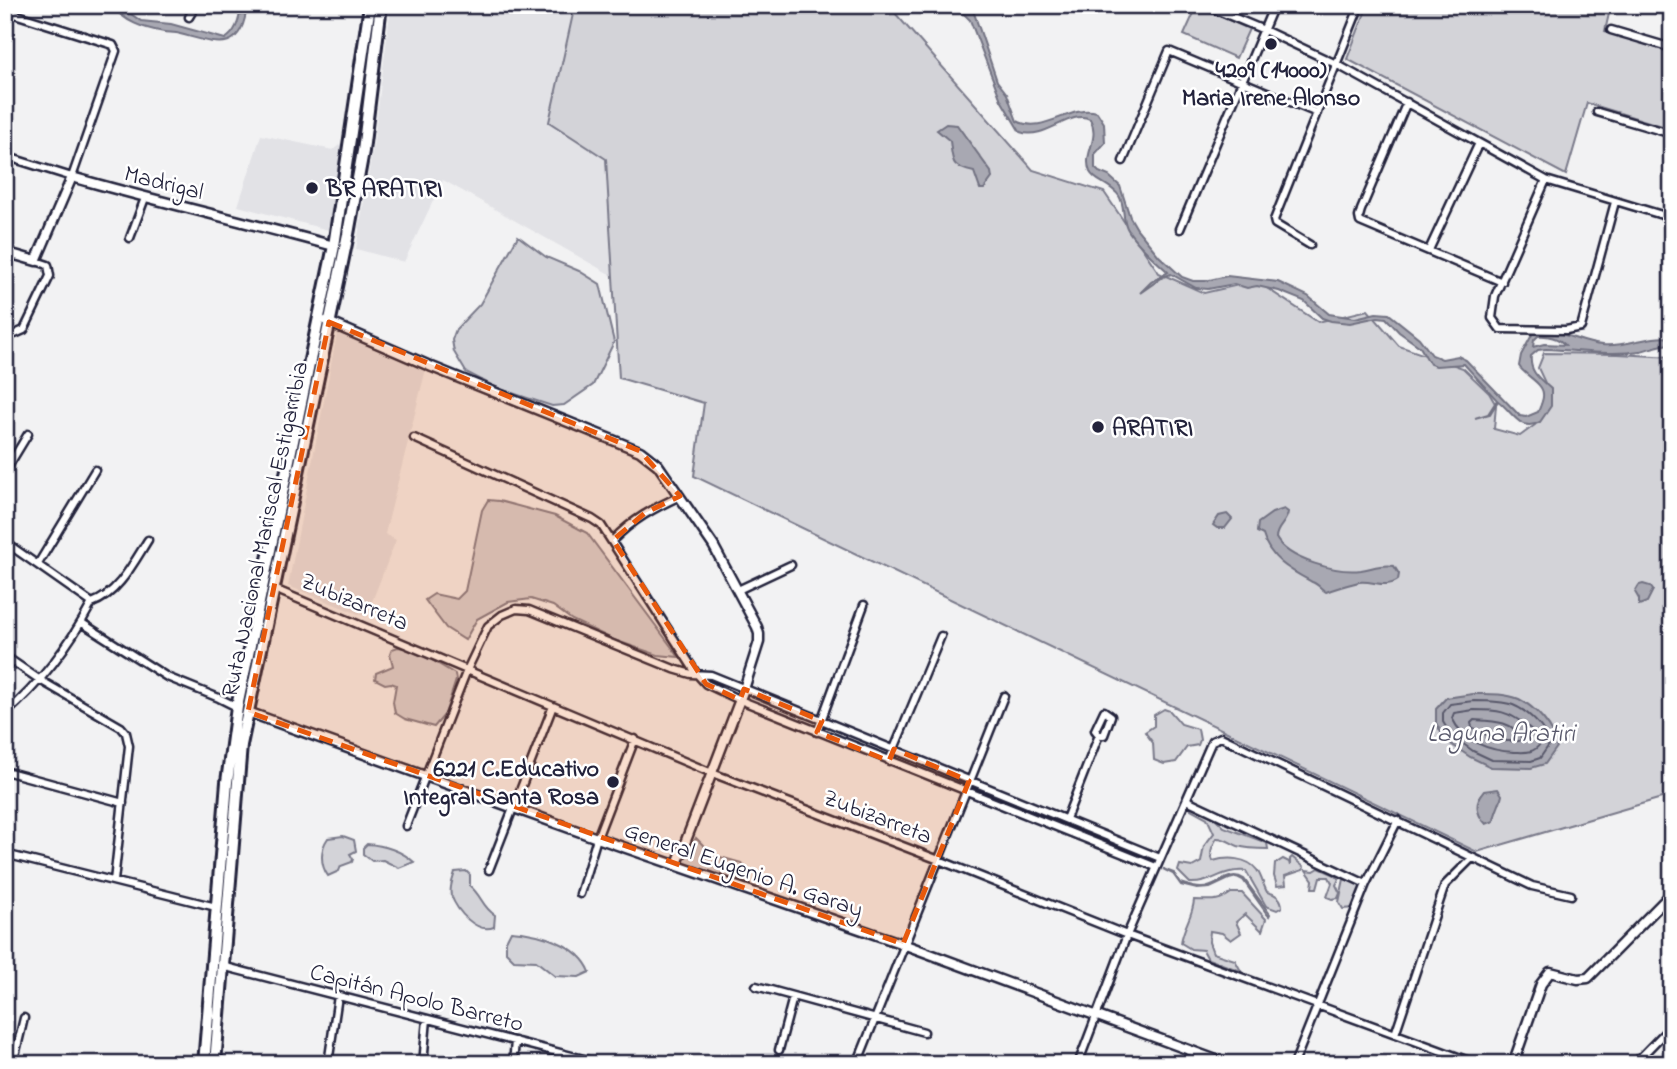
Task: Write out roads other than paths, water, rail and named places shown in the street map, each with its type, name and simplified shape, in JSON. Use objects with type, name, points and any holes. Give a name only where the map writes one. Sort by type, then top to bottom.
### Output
[{"type":"highway","name":"Ruta Nacional Mariscal Estigarribia","points":[[215,1064],[243,710],[272,588],[324,320],[370,5]]},
{"type":"highway","name":"Ruta Nacional Mariscal Estigarribia","points":[[204,1064],[227,782],[324,320],[348,234],[363,151],[381,5]]},
{"type":"street","points":[[189,17],[197,5]]},
{"type":"street","points":[[1204,5],[1336,64],[1546,180],[1672,218]]},
{"type":"street","points":[[1180,229],[1274,5]]},
{"type":"street","points":[[1310,245],[1275,224],[1274,220],[1360,5]]},
{"type":"street","points":[[5,11],[116,47],[72,177],[36,261]]},
{"type":"street","points":[[1611,30],[1672,48]]},
{"type":"street","points":[[1123,162],[1169,51],[1317,113]]},
{"type":"street","points":[[1407,102],[1359,217],[1360,222],[1502,282]]},
{"type":"street","points":[[1597,112],[1672,134]]},
{"type":"street","points":[[1429,250],[1479,143]]},
{"type":"street","points":[[8,157],[72,177]]},
{"type":"street","name":"Madrigal","points":[[72,177],[334,246]]},
{"type":"street","points":[[1546,180],[1495,296],[1492,318],[1500,329],[1578,329],[1615,202]]},
{"type":"street","points":[[130,238],[145,198]]},
{"type":"street","points":[[5,252],[48,265],[50,276],[23,330],[15,334],[5,333]]},
{"type":"street","points":[[324,320],[640,451],[658,465],[713,545],[757,626],[759,642],[744,690],[677,864]]},
{"type":"street","points":[[5,472],[28,434]]},
{"type":"street","points":[[414,438],[601,525],[696,673],[706,684],[817,732],[1156,867]]},
{"type":"street","points":[[37,564],[95,470]]},
{"type":"street","points":[[612,540],[645,513],[680,496]]},
{"type":"street","points":[[5,714],[40,680],[82,623],[93,603],[105,597],[125,574],[148,540]]},
{"type":"street","points":[[5,542],[93,603]]},
{"type":"street","points":[[738,590],[791,565]]},
{"type":"street","name":"Zubizarreta","points":[[272,588],[712,773],[1127,935],[1477,1064]]},
{"type":"street","points":[[817,732],[864,605]]},
{"type":"street","points":[[406,826],[467,670],[488,626],[502,615],[516,609],[541,615],[674,669],[711,675],[1160,858]]},
{"type":"street","points":[[82,623],[167,677],[243,710]]},
{"type":"street","points":[[889,761],[941,636]]},
{"type":"street","points":[[5,656],[40,680],[121,727],[126,733],[129,746],[114,881]]},
{"type":"street","points":[[857,1064],[1003,696]]},
{"type":"street","points":[[489,870],[554,706]]},
{"type":"street","name":"General Eugenio A. Garay","points":[[243,710],[597,838],[903,944],[1227,1064]]},
{"type":"street","points":[[1066,819],[1099,735]]},
{"type":"street","points":[[1078,1064],[1156,867],[1212,741],[1221,737],[1398,820],[1472,859],[1532,886],[1571,895]]},
{"type":"street","points":[[580,894],[597,838],[635,739]]},
{"type":"street","points":[[5,771],[123,803]]},
{"type":"street","points":[[1187,800],[1366,884]]},
{"type":"street","points":[[1294,1064],[1366,884],[1398,820]]},
{"type":"street","points":[[5,854],[216,907]]},
{"type":"street","points":[[1395,1034],[1445,885],[1472,859]]},
{"type":"street","points":[[1514,1064],[1541,984],[1550,972],[1578,979],[1588,978],[1672,894]]},
{"type":"street","name":"Capitán Apolo Barreto","points":[[222,966],[599,1063]]},
{"type":"street","points":[[756,986],[924,1032]]},
{"type":"street","points":[[328,1064],[338,996]]},
{"type":"street","points":[[779,1050],[793,997]]},
{"type":"street","points":[[13,1064],[24,1018]]},
{"type":"street","points":[[423,1064],[427,1019]]},
{"type":"street","points":[[1634,1064],[1672,1025]]},
{"type":"street","points":[[513,1064],[515,1041]]},
{"type":"water","points":[[111,5],[118,5],[141,21],[171,24],[225,39],[237,24],[241,5],[247,5],[244,21],[233,39],[215,42],[141,26],[122,16]]},
{"type":"water","points":[[942,5],[967,5],[974,13],[997,81],[1007,94],[1017,121],[1037,124],[1077,112],[1097,112],[1104,123],[1105,143],[1095,154],[1095,168],[1120,186],[1137,229],[1159,256],[1182,277],[1193,281],[1227,276],[1278,282],[1308,296],[1329,314],[1355,318],[1376,313],[1389,314],[1419,338],[1432,355],[1442,359],[1458,356],[1466,360],[1520,416],[1526,417],[1538,412],[1543,396],[1540,386],[1519,366],[1521,355],[1533,333],[1558,333],[1602,345],[1620,345],[1663,337],[1672,338],[1672,344],[1617,353],[1538,350],[1531,356],[1531,362],[1536,375],[1551,389],[1551,406],[1540,422],[1527,425],[1517,420],[1498,401],[1490,414],[1475,418],[1488,414],[1497,400],[1464,364],[1430,364],[1420,347],[1399,332],[1386,318],[1350,323],[1331,321],[1322,318],[1304,301],[1279,291],[1234,284],[1208,289],[1196,288],[1171,274],[1140,293],[1151,282],[1168,272],[1130,233],[1125,224],[1119,196],[1090,172],[1088,159],[1094,133],[1090,119],[1074,118],[1039,132],[1020,132],[1001,100],[970,20],[963,13]],"holes":[[[1538,336],[1556,339],[1565,345],[1544,344],[1533,347]]]},
{"type":"water","points":[[946,124],[957,125],[991,172],[992,178],[984,189],[980,189],[974,172],[957,166],[954,162],[950,141],[937,130]]},
{"type":"water","points":[[1284,509],[1288,512],[1287,516],[1276,538],[1291,553],[1314,563],[1339,569],[1361,570],[1394,566],[1399,574],[1398,580],[1389,584],[1359,582],[1326,592],[1297,574],[1276,558],[1263,535],[1257,532],[1258,523],[1272,513]]},
{"type":"water","points":[[1227,514],[1232,519],[1225,528],[1213,525],[1219,516]]},
{"type":"water","points":[[1643,584],[1653,590],[1647,602],[1639,605],[1635,592],[1639,585]]},
{"type":"water","name":"Laguna Aratiri","points":[[1473,694],[1514,697],[1538,713],[1553,733],[1557,747],[1545,764],[1531,768],[1491,767],[1445,740],[1436,723],[1436,709],[1446,698]]},
{"type":"water","points":[[1498,789],[1502,795],[1494,821],[1486,824],[1478,812],[1479,799],[1484,791]]},
{"type":"water","points":[[1163,869],[1174,873],[1180,883],[1197,888],[1208,887],[1233,876],[1238,877],[1244,879],[1270,914],[1267,914],[1243,880],[1237,877],[1210,888],[1197,889],[1181,885],[1173,874]]},
{"type":"waterway","points":[[1664,893],[1672,885]]},
{"type":"place","name":"4209 (14000) Maria Irene Alonso","points":[[1271,44]]},
{"type":"place","name":"BR ARATIRI","points":[[312,188]]},
{"type":"place","name":"ARATIRI","points":[[1098,427]]},
{"type":"place","name":"6221 C.Educativo Integral Santa Rosa","points":[[613,782]]}]
